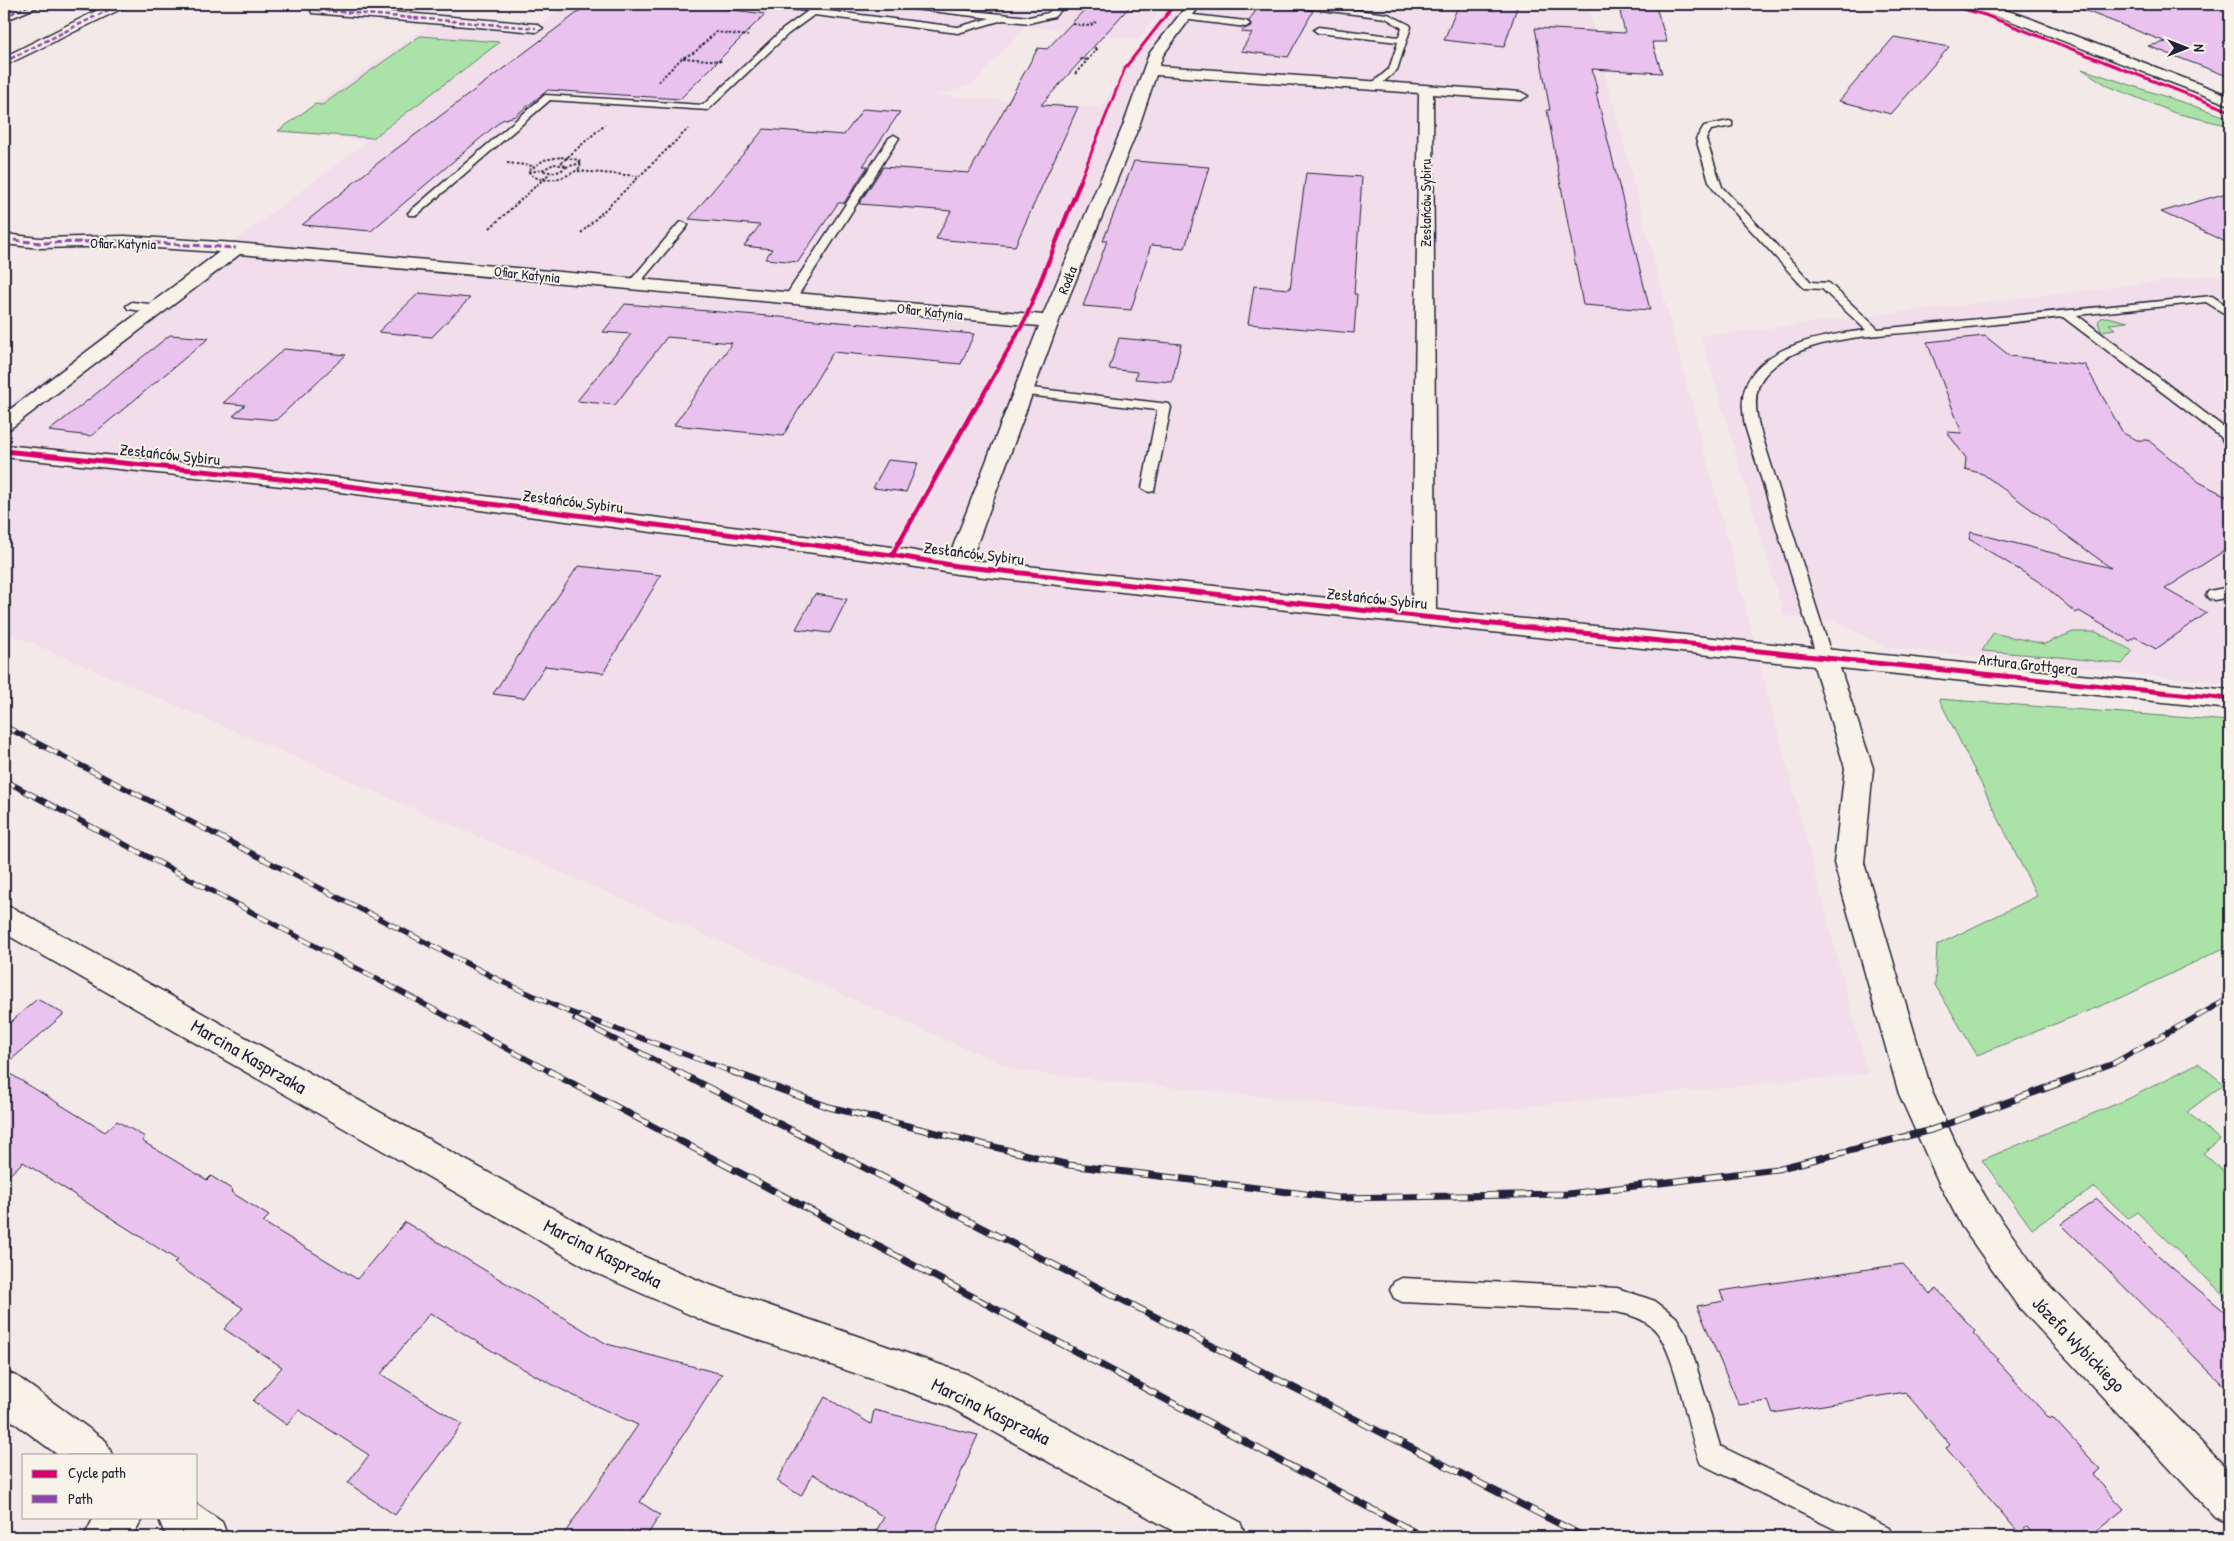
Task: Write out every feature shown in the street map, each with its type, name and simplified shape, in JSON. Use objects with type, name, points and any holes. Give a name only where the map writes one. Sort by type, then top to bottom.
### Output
[{"type":"street","points":[[4,17],[32,4]]},
{"type":"street","points":[[62,4],[116,5]]},
{"type":"street","points":[[327,4],[317,10],[536,28]]},
{"type":"street","points":[[1971,4],[2016,18],[2230,101]]},
{"type":"street","points":[[1987,4],[2016,18]]},
{"type":"street","points":[[4,62],[116,5]]},
{"type":"street","name":"Rodła","points":[[957,566],[1050,321],[1131,126],[1156,54],[1190,10]]},
{"type":"street","points":[[1150,70],[1521,96]]},
{"type":"street","name":"Zesłańców Sybiru","points":[[1424,617],[1426,89]]},
{"type":"street","name":"Ofiar Katynia","points":[[4,239],[40,243],[125,241],[236,248],[1050,321]]},
{"type":"street","points":[[4,424],[236,248]]},
{"type":"street","name":"Zesłańców Sybiru","points":[[4,451],[340,485],[892,555],[957,566],[1424,617],[1824,657]]},
{"type":"street","name":"Artura Grottgera","points":[[1824,657],[2230,699]]},
{"type":"street","name":"Józefa Wybickiego","points":[[1824,657],[1859,768],[1849,863],[1916,1094],[1950,1169],[1975,1214],[2030,1292],[2230,1502]]},
{"type":"street","name":"Marcina Kasprzaka","points":[[4,918],[609,1260],[704,1302],[954,1388],[1225,1537]]},
{"type":"street","points":[[4,1391],[91,1454]]},
{"type":"street","points":[[105,1537],[121,1518]]},
{"type":"street","points":[[180,1518],[207,1537]]},
{"type":"lane","points":[[765,4],[816,8],[958,30],[1003,17]]},
{"type":"lane","points":[[889,4],[1029,20],[1052,15],[1063,4]]},
{"type":"lane","points":[[1289,4],[1388,16],[1407,27],[1393,70],[1374,86]]},
{"type":"lane","points":[[412,213],[548,98],[705,108],[785,32],[816,8]]},
{"type":"lane","points":[[1190,10],[1246,24]]},
{"type":"lane","points":[[1318,30],[1402,40]]},
{"type":"lane","points":[[1729,124],[1707,128],[1701,139],[1718,188],[1808,286],[1825,285],[1876,333]]},
{"type":"lane","points":[[792,297],[894,138]]},
{"type":"lane","points":[[633,284],[683,225]]},
{"type":"lane","points":[[1824,657],[1752,426],[1748,407],[1750,392],[1755,379],[1764,368],[1778,357],[1817,342],[1876,333],[2208,298],[2230,313]]},
{"type":"lane","points":[[132,306],[157,309]]},
{"type":"lane","points":[[2066,313],[2229,437]]},
{"type":"lane","points":[[1024,391],[1164,407],[1149,488]]},
{"type":"lane","points":[[2214,595],[2230,592]]},
{"type":"lane","points":[[1402,1290],[1617,1300],[1652,1311],[1664,1320],[1676,1338],[1710,1455],[1880,1537]]},
{"type":"path","points":[[658,82],[682,58],[695,52],[716,32],[755,37]]},
{"type":"path","points":[[1075,74],[1098,48],[1093,48]]},
{"type":"path","points":[[1080,59],[1088,60]]},
{"type":"path","points":[[1079,63],[1084,64]]},
{"type":"path","points":[[529,172],[542,170],[548,165],[561,163],[628,103]]},
{"type":"path","points":[[581,233],[692,125]]},
{"type":"path","points":[[529,172],[533,166],[543,160],[568,157],[579,160],[581,163]]},
{"type":"path","points":[[543,160],[548,165]]},
{"type":"path","points":[[505,163],[533,166]]},
{"type":"path","points":[[561,163],[566,167]]},
{"type":"path","points":[[490,228],[550,174],[581,163]]},
{"type":"path","points":[[529,172],[533,176],[544,179],[570,175],[582,167],[581,163]]},
{"type":"path","points":[[542,170],[550,174]]},
{"type":"path","points":[[562,171],[570,175]]},
{"type":"path","points":[[578,171],[639,176]]},
{"type":"shaded area","points":[[567,4],[1166,4],[1138,40],[1026,26],[974,83],[951,92],[934,95],[1101,107],[1168,4],[1587,4],[1868,1074],[1433,1115],[1018,1071],[4,631],[4,408],[233,242],[367,141],[275,131],[429,26],[531,31]]},
{"type":"shaded area","points":[[2230,273],[2230,684],[1884,647],[1837,622],[1784,616],[1701,336]]},
{"type":"green space","points":[[420,36],[500,42],[373,138],[278,131],[315,104],[322,105]]},
{"type":"green space","points":[[2082,69],[2230,118],[2230,126],[2175,113],[2108,86]]},
{"type":"green space","points":[[2107,317],[2128,322],[2109,324],[2115,329],[2101,331],[2098,322],[2101,318]]},
{"type":"green space","points":[[2073,632],[2096,632],[2133,651],[2122,664],[1982,651],[1993,633],[2044,644]]},
{"type":"green space","points":[[1939,699],[2230,721],[2230,945],[2123,997],[1977,1055],[1935,985],[1937,945],[2037,896]]},
{"type":"green space","points":[[2198,1063],[2224,1084],[2187,1112],[2220,1140],[2203,1153],[2230,1177],[2230,1301],[2137,1212],[2128,1218],[2095,1187],[2032,1229],[1982,1160],[2128,1099]]},
{"type":"building","points":[[589,4],[686,4],[765,14],[680,99],[548,90],[515,116],[502,120],[371,231],[302,225],[379,162]]},
{"type":"building","points":[[1090,4],[1132,4],[1041,105],[1078,107],[1015,246],[936,239],[951,211],[859,204],[883,167],[969,173],[1038,48],[1047,49]]},
{"type":"building","points":[[1260,4],[1283,4],[1289,8],[1313,11],[1288,57],[1241,51],[1252,33],[1241,32],[1251,26],[1249,21]]},
{"type":"building","points":[[1459,4],[1518,4],[1504,47],[1444,40]]},
{"type":"building","points":[[1655,4],[1667,42],[1652,42],[1662,73],[1592,69],[1598,93],[1596,93],[1650,310],[1583,305],[1547,110],[1550,110],[1535,28],[1625,33],[1620,12]]},
{"type":"building","points":[[2073,4],[2230,4],[2230,77],[2148,46],[2166,42],[2073,6]]},
{"type":"building","points":[[1894,37],[1949,47],[1891,114],[1839,101]]},
{"type":"building","points":[[863,109],[900,112],[863,166],[868,166],[844,203],[838,203],[798,262],[765,259],[772,249],[744,246],[760,225],[689,219],[764,129],[844,135]]},
{"type":"building","points":[[1134,161],[1209,167],[1185,248],[1151,245],[1131,310],[1083,306],[1107,241],[1103,241]]},
{"type":"building","points":[[1306,173],[1362,177],[1354,294],[1357,294],[1354,333],[1248,324],[1254,286],[1290,289]]},
{"type":"building","points":[[2230,192],[2230,244],[2161,212]]},
{"type":"building","points":[[419,293],[470,298],[432,337],[378,332]]},
{"type":"building","points":[[625,304],[974,334],[961,364],[833,352],[783,436],[674,425],[732,343],[667,337],[615,405],[577,401],[631,334],[603,332]]},
{"type":"building","points":[[170,335],[209,338],[91,436],[49,431]]},
{"type":"building","points":[[1985,336],[2010,356],[2085,365],[2123,433],[2137,440],[2148,440],[2199,482],[2230,498],[2230,547],[2165,589],[2207,613],[2156,649],[2135,637],[2130,641],[2079,611],[2076,613],[2041,583],[1969,539],[1971,532],[2111,568],[1983,474],[1965,469],[1966,458],[1947,432],[1962,433],[1927,342]]},
{"type":"building","points":[[1119,338],[1181,344],[1172,382],[1135,379],[1137,372],[1109,369]]},
{"type":"building","points":[[284,349],[346,355],[276,420],[233,416],[245,405],[223,403]]},
{"type":"building","points":[[888,460],[918,463],[906,492],[873,488]]},
{"type":"building","points":[[578,566],[661,575],[603,673],[545,666],[524,698],[493,694]]},
{"type":"building","points":[[815,594],[847,599],[830,633],[796,629]]},
{"type":"building","points":[[37,999],[64,1014],[4,1066],[4,1028]]},
{"type":"building","points":[[4,1070],[105,1132],[117,1121],[145,1137],[142,1141],[207,1180],[211,1176],[233,1190],[231,1192],[269,1216],[263,1222],[357,1279],[405,1222],[607,1344],[722,1374],[640,1502],[660,1515],[646,1537],[562,1537],[638,1425],[568,1393],[507,1360],[430,1313],[381,1374],[462,1424],[395,1515],[348,1483],[369,1455],[299,1410],[287,1425],[253,1401],[282,1367],[224,1329],[243,1308],[174,1263],[177,1260],[23,1162],[4,1180]]},
{"type":"building","points":[[2097,1199],[2170,1266],[2230,1316],[2230,1392],[2061,1224]]},
{"type":"building","points":[[1903,1264],[1930,1294],[1937,1289],[1975,1331],[1973,1333],[1998,1359],[1996,1360],[2050,1419],[2052,1417],[2100,1469],[2093,1475],[2124,1509],[2089,1537],[2036,1537],[2027,1527],[2019,1533],[1946,1448],[1950,1445],[1905,1392],[1773,1413],[1768,1401],[1739,1405],[1697,1306],[1724,1301],[1720,1291]]},
{"type":"building","points":[[825,1397],[871,1424],[874,1410],[978,1435],[932,1537],[873,1537],[884,1517],[813,1474],[801,1496],[777,1481]]},
{"type":"railway","points":[[4,726],[497,979]]},
{"type":"railway","points":[[4,780],[551,1072]]},
{"type":"railway","points":[[492,977],[567,1011],[733,1072]]},
{"type":"railway","points":[[2090,1072],[2114,1063],[2230,998]]},
{"type":"railway","points":[[575,1019],[678,1072]]},
{"type":"railway","points":[[549,1071],[1424,1537]]},
{"type":"railway","points":[[676,1071],[1585,1537]]},
{"type":"railway","points":[[730,1071],[829,1107],[1069,1165],[1338,1198],[1568,1194],[1777,1169],[1931,1130],[2093,1071]]},
{"type":"marked path","points":[[4,17],[32,4]]},
{"type":"marked path","points":[[62,4],[113,7]]},
{"type":"marked path","points":[[4,62],[120,4]]},
{"type":"marked path","points":[[317,10],[536,28]]},
{"type":"marked path","points":[[4,239],[40,243],[125,241],[236,248]]},
{"type":"cycle path","points":[[892,555],[1025,320],[1125,68],[1175,4]]},
{"type":"cycle path","points":[[1945,4],[1985,15],[2230,111]]},
{"type":"cycle path","points":[[4,451],[340,485],[892,555],[957,566],[1424,617],[2230,699]]}]
